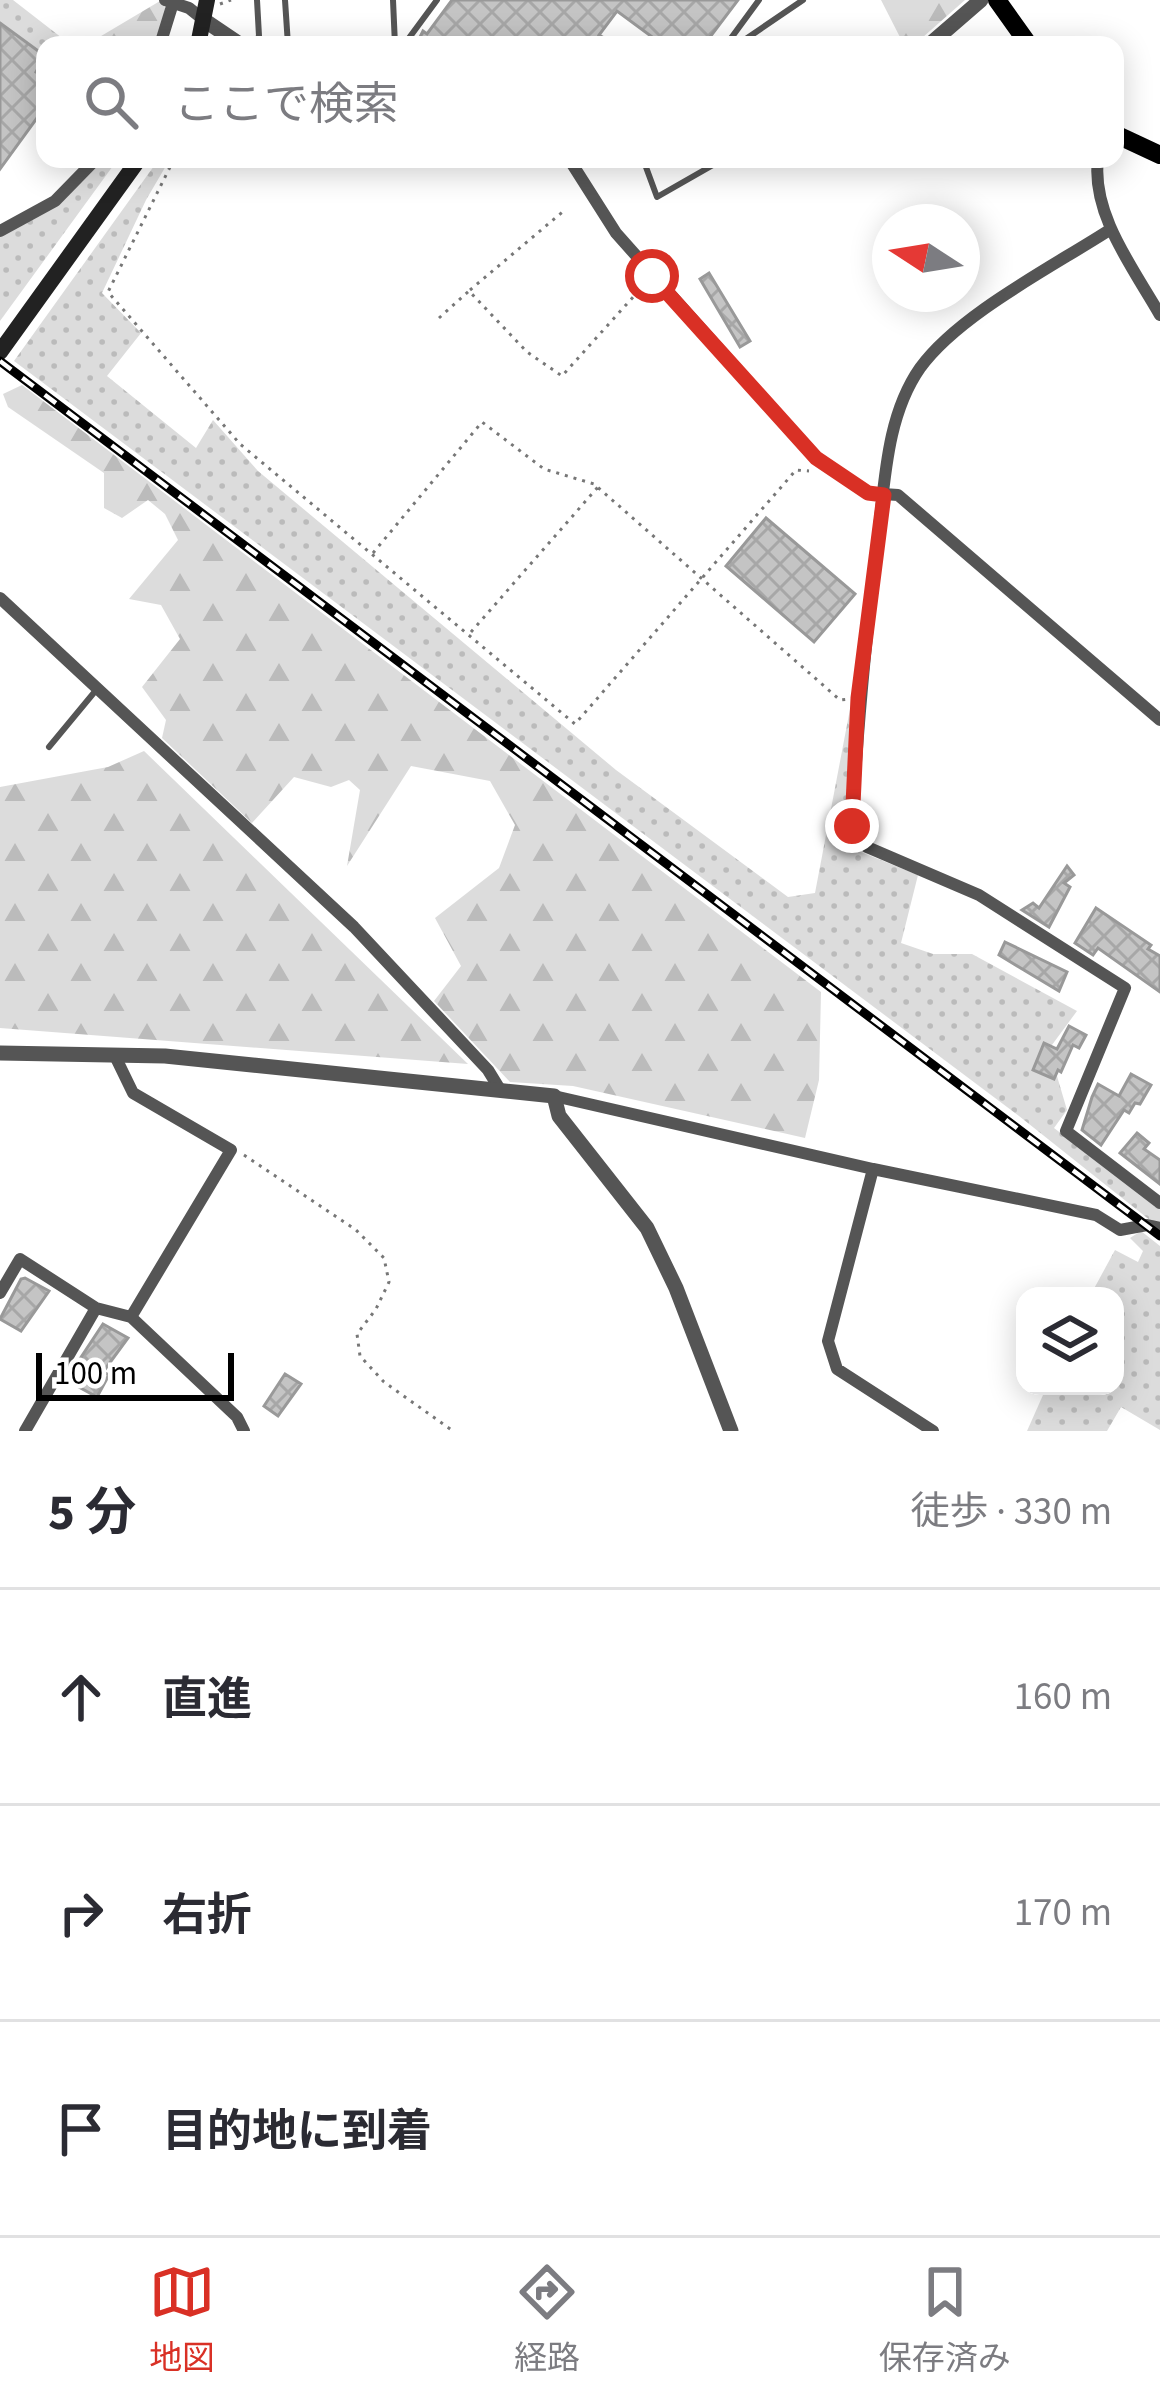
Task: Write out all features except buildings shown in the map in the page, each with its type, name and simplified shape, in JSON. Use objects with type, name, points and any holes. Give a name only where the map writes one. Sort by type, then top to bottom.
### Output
[{"type":"main road","points":[[998,0],[1023,36]]},
{"type":"main road","points":[[200,36],[213,2]]},
{"type":"main road","points":[[1124,138],[1160,155]]},
{"type":"main road","points":[[4,346],[133,168]]},
{"type":"street","points":[[939,36],[981,0]]},
{"type":"street","points":[[162,36],[169,2],[188,8],[228,36]]},
{"type":"street","points":[[0,231],[55,201],[87,168]]},
{"type":"street","points":[[575,168],[616,233],[652,276],[827,468],[868,493],[898,495],[1160,720]]},
{"type":"street","points":[[1098,168],[1097,186],[1112,230],[1160,315]]},
{"type":"street","points":[[1112,230],[957,329],[921,368],[900,405],[858,698],[855,836],[886,856],[979,896],[1126,988],[1066,1131],[1160,1203]]},
{"type":"street","points":[[0,598],[354,927],[488,1070],[499,1088]]},
{"type":"street","points":[[0,1053],[165,1056],[554,1096],[1096,1215],[1120,1230],[1147,1225],[1160,1228]]},
{"type":"street","points":[[116,1058],[133,1093],[231,1150],[131,1317]]},
{"type":"street","points":[[554,1096],[559,1115],[646,1228],[676,1288],[730,1431]]},
{"type":"street","points":[[873,1169],[828,1341],[837,1369],[933,1431]]},
{"type":"street","points":[[0,1293],[20,1259],[95,1308],[131,1317],[237,1417],[244,1431]]},
{"type":"street","points":[[25,1431],[95,1308]]},
{"type":"lane","points":[[257,0],[259,36]]},
{"type":"lane","points":[[285,0],[287,36]]},
{"type":"lane","points":[[393,0],[395,36]]},
{"type":"lane","points":[[410,36],[437,0]]},
{"type":"lane","points":[[737,36],[759,0]]},
{"type":"lane","points":[[745,36],[803,0]]},
{"type":"lane","points":[[647,168],[658,196],[708,168]]},
{"type":"lane","points":[[49,748],[97,689]]},
{"type":"path","points":[[213,2],[231,0]]},
{"type":"path","points":[[169,168],[107,292],[240,444],[575,724],[796,470],[823,472],[827,468]]},
{"type":"path","points":[[439,318],[566,209]]},
{"type":"path","points":[[469,291],[527,352],[562,376],[652,276]]},
{"type":"path","points":[[372,553],[482,422],[544,469],[598,488],[840,700],[858,698]]},
{"type":"path","points":[[470,633],[598,488]]},
{"type":"path","points":[[231,1150],[248,1156],[356,1230],[384,1258],[389,1282],[357,1334],[360,1356],[384,1382],[453,1431]]},
{"type":"green space","points":[[0,0],[13,0],[59,36],[36,36],[36,82],[0,117]]},
{"type":"green space","points":[[881,0],[965,0],[924,36],[899,36]]},
{"type":"green space","points":[[160,1],[166,9],[159,36],[101,36]]},
{"type":"green space","points":[[94,168],[111,168],[0,321],[0,236],[80,183]]},
{"type":"green space","points":[[153,168],[165,168],[102,293],[141,333],[107,376],[196,448],[213,420],[258,471],[616,770],[788,897],[815,893],[850,709],[854,716],[846,835],[851,848],[918,875],[901,943],[933,954],[972,954],[1077,1011],[1049,1049],[1067,1110],[1054,1128],[1160,1208],[1160,1223],[1151,1221],[1019,1116],[14,361]]},
{"type":"green space","points":[[22,385],[821,992],[819,1080],[805,1138],[573,1086],[510,1082],[434,1001],[461,966],[435,918],[499,868],[515,825],[490,781],[411,766],[347,866],[360,790],[349,780],[331,787],[294,777],[252,823],[162,738],[166,720],[142,687],[180,639],[161,605],[129,599],[178,540],[165,514],[148,500],[122,518],[104,508],[104,473],[8,407],[3,394]]},
{"type":"green space","points":[[144,751],[468,1064],[0,1028],[0,787],[108,767]]},
{"type":"green space","points":[[1141,1231],[1160,1246],[1160,1430],[1121,1407],[1107,1431],[1027,1431],[1043,1395],[1124,1395],[1124,1287],[1095,1287],[1115,1250],[1138,1262],[1143,1251],[1130,1238]]},
{"type":"railway","points":[[0,361],[1160,1236]]},
{"type":"route","points":[[652,276],[816,458],[868,493],[884,495],[858,698],[852,826]]}]
